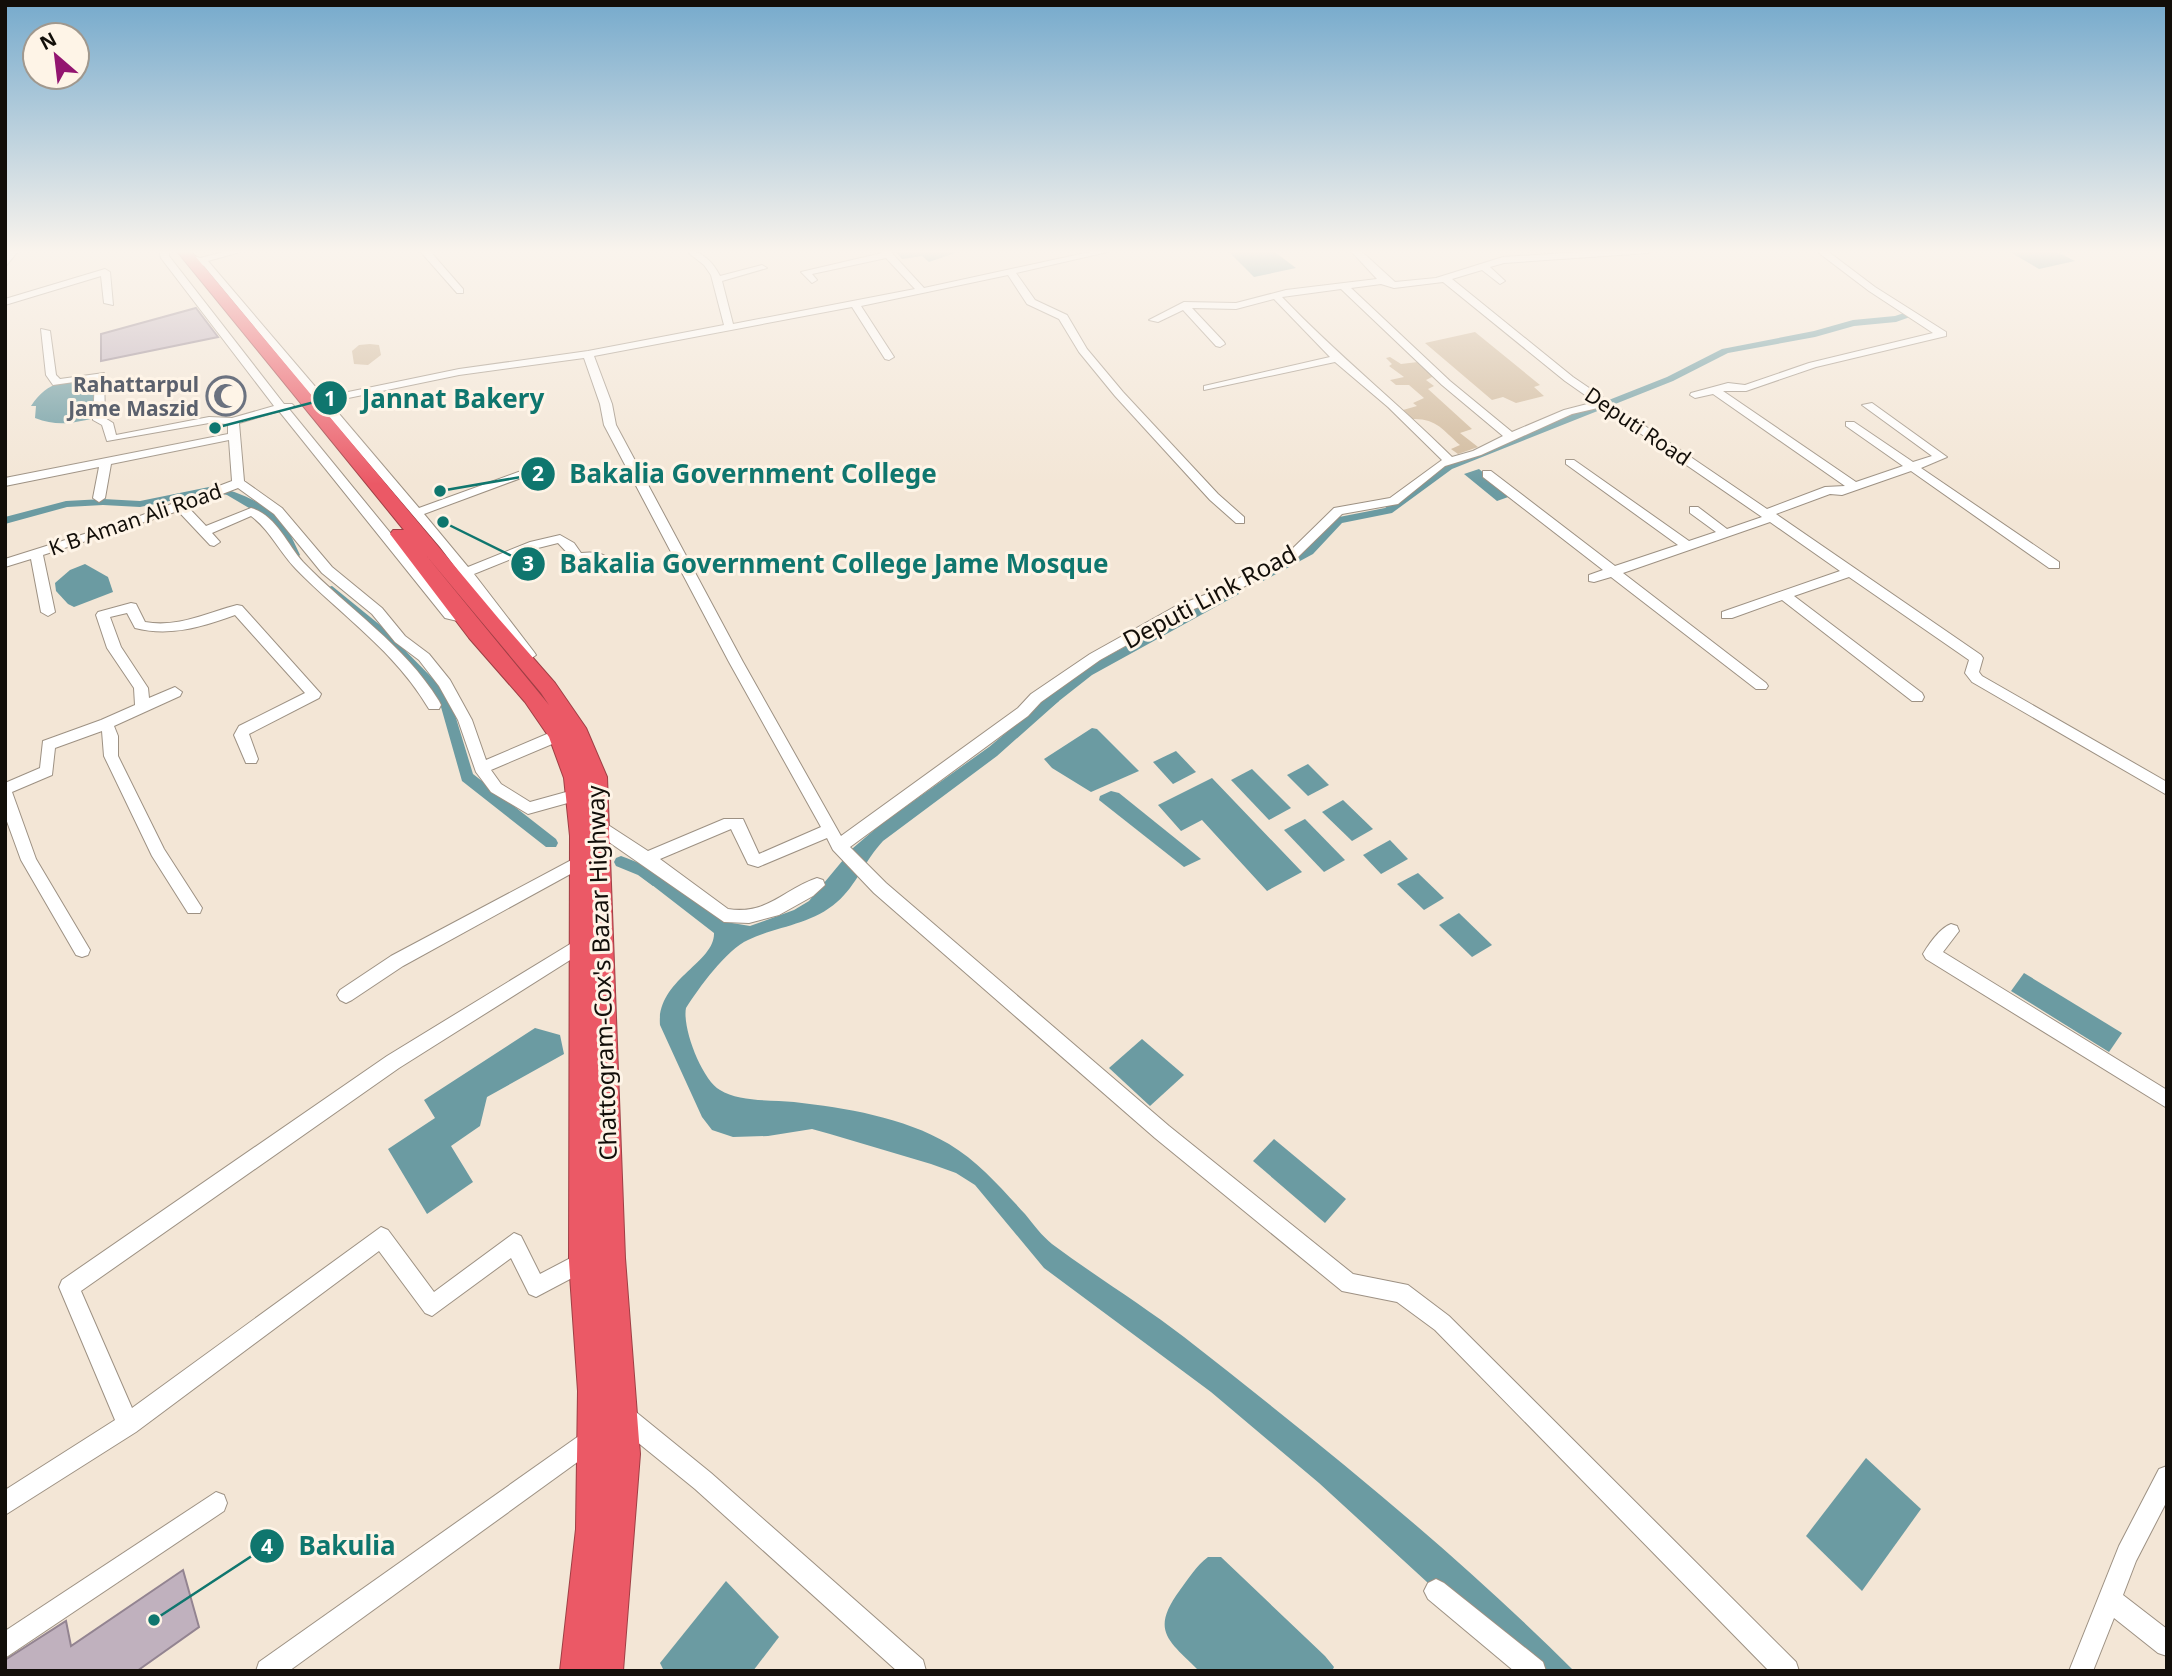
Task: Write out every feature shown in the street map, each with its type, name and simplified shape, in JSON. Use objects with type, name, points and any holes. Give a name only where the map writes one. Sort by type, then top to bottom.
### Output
[{"type":"highway","name":"Chattogram-Cox's Bazar Highway","points":[[238,328],[466,619],[524,671],[548,688],[575,728],[596,777],[610,1258],[624,1454],[605,1671]]},
{"type":"highway","name":"Chattogram-Cox's Bazar Highway","points":[[243,328],[524,671],[559,735],[575,778],[581,836],[579,862],[584,1261],[594,1391],[593,1529],[578,1671]]},
{"type":"street","points":[[221,328],[450,615],[466,619]]},
{"type":"street","points":[[251,328],[319,402],[465,573],[530,656],[531,661],[524,671]]},
{"type":"street","points":[[319,402],[459,372],[588,354],[723,328]]},
{"type":"street","points":[[871,328],[889,357]]},
{"type":"street","points":[[1070,328],[1083,350],[1119,394],[1214,497],[1240,520]]},
{"type":"street","points":[[1205,328],[1220,344]]},
{"type":"street","points":[[1308,328],[1448,459]]},
{"type":"street","points":[[1387,328],[1475,410],[1511,436]]},
{"type":"street","name":"Deputi Road","points":[[1507,328],[1569,379],[1976,658],[1972,673],[1977,679],[2167,789]]},
{"type":"street","points":[[1695,395],[1728,386],[1746,387],[1814,365],[1942,334],[1933,328]]},
{"type":"street","points":[[45,331],[51,375],[57,383],[100,376],[100,420],[107,423],[111,439],[209,420],[233,421],[285,407]]},
{"type":"street","points":[[588,354],[606,404],[610,425],[686,564],[736,663],[830,830],[850,856],[890,897],[1163,1132],[1349,1284],[1401,1292],[1442,1323],[1787,1671]]},
{"type":"street","points":[[1208,388],[1338,358]]},
{"type":"street","points":[[1715,390],[1854,486]]},
{"type":"street","name":"Deputi Link Road","points":[[850,856],[1023,712],[1036,698],[1095,657],[1181,608],[1220,594],[1294,554],[1338,511],[1394,501],[1441,464],[1477,453],[1568,412],[1605,403]]},
{"type":"street","points":[[1594,578],[1726,534],[1829,490],[1838,492],[1941,457],[1868,405]]},
{"type":"street","name":"K B Aman Ali Road","points":[[5,563],[181,506],[218,493],[234,484],[233,421]]},
{"type":"street","points":[[1850,424],[2054,565]]},
{"type":"street","points":[[5,482],[233,436]]},
{"type":"street","points":[[1570,462],[1689,547]]},
{"type":"street","points":[[99,498],[105,463]]},
{"type":"street","points":[[415,513],[536,469]]},
{"type":"street","points":[[1487,474],[1761,686]]},
{"type":"street","points":[[234,484],[278,511],[327,570],[377,611],[400,639],[424,657],[445,683],[464,720],[481,768],[496,788],[528,808],[577,795]]},
{"type":"street","points":[[181,506],[209,537],[251,512],[264,518],[298,564],[363,622],[425,686],[434,705]]},
{"type":"street","points":[[1694,510],[1726,534]]},
{"type":"street","points":[[465,573],[534,545],[555,540],[565,541],[578,557],[597,555],[612,567]]},
{"type":"street","points":[[36,552],[48,611]]},
{"type":"street","points":[[1727,615],[1784,595],[1845,567]]},
{"type":"street","points":[[1784,595],[1917,697]]},
{"type":"street","points":[[142,705],[141,688],[114,648],[103,615],[131,607],[140,625],[153,629],[206,621],[237,609],[314,694],[244,730],[241,735],[251,759]]},
{"type":"street","points":[[82,950],[29,860],[5,791],[47,771],[48,745],[106,724],[175,692]]},
{"type":"street","points":[[106,724],[111,736],[111,756],[158,852],[194,908]]},
{"type":"street","points":[[481,768],[559,735]]},
{"type":"street","points":[[647,858],[730,823],[737,823],[754,860],[758,861],[830,830]]},
{"type":"street","points":[[599,827],[647,858],[724,915],[734,918],[788,905],[817,885]]},
{"type":"street","points":[[346,995],[397,961],[579,862]]},
{"type":"street","points":[[1951,932],[1932,954],[2167,1100]]},
{"type":"street","points":[[128,1424],[69,1287],[393,1062],[580,945]]},
{"type":"street","points":[[5,1504],[128,1424],[381,1237],[432,1306],[514,1243],[536,1287],[584,1261]]},
{"type":"street","points":[[594,1391],[703,1481],[914,1669]]},
{"type":"street","points":[[268,1671],[594,1436]]},
{"type":"street","points":[[2081,1671],[2127,1554],[2167,1477]]},
{"type":"street","points":[[5,1646],[216,1503]]},
{"type":"street","points":[[1436,1591],[1534,1671]]},
{"type":"street","points":[[2108,1599],[2167,1644]]},
{"type":"shaded area","points":[[1475,332],[1540,385],[1534,387],[1544,396],[1516,403],[1503,397],[1492,400],[1425,343]]},
{"type":"shaded area","points":[[359,345],[379,345],[381,355],[368,365],[354,364],[352,351]]},
{"type":"shaded area","points":[[1390,357],[1401,364],[1418,362],[1434,376],[1426,380],[1434,386],[1428,389],[1472,429],[1460,433],[1478,447],[1458,454],[1451,449],[1460,445],[1444,430],[1433,423],[1412,419],[1403,410],[1417,406],[1413,403],[1424,398],[1409,385],[1396,385],[1390,380],[1404,377],[1389,366],[1392,364],[1386,358]]},
{"type":"water","points":[[96,377],[94,418],[64,423],[35,418],[36,406],[31,406],[52,386]]},
{"type":"water","points":[[1479,469],[1511,496],[1497,501],[1464,474]]},
{"type":"water","points":[[85,564],[108,577],[113,592],[74,607],[56,591],[55,583],[70,570]]},
{"type":"water","points":[[1049,697],[1059,701],[997,756],[883,841],[837,902],[816,916],[748,940],[722,960],[686,1008],[687,1028],[700,1065],[713,1084],[728,1094],[746,1099],[814,1104],[874,1115],[913,1127],[960,1151],[989,1176],[1052,1244],[1184,1337],[1334,1457],[1433,1540],[1574,1671],[1524,1671],[1319,1483],[1211,1392],[1044,1268],[975,1185],[956,1173],[931,1164],[812,1129],[768,1136],[733,1137],[712,1130],[702,1117],[660,1025],[661,1009],[676,984],[712,944],[714,933],[643,878],[643,871],[648,868],[662,874],[732,923],[750,926],[794,910],[809,901],[853,848],[880,825],[989,747]]},
{"type":"water","points":[[1092,728],[1097,729],[1139,771],[1091,792],[1052,768],[1044,759]]},
{"type":"water","points":[[1176,751],[1196,772],[1173,784],[1153,762]]},
{"type":"water","points":[[1308,764],[1329,785],[1308,796],[1287,775]]},
{"type":"water","points":[[1252,769],[1291,808],[1269,820],[1231,780]]},
{"type":"water","points":[[1212,778],[1302,872],[1267,891],[1202,820],[1181,831],[1158,805]]},
{"type":"water","points":[[1111,791],[1119,793],[1201,859],[1184,867],[1099,800],[1100,796]]},
{"type":"water","points":[[1343,800],[1373,829],[1352,841],[1322,812]]},
{"type":"water","points":[[1305,819],[1345,860],[1324,872],[1284,830]]},
{"type":"water","points":[[1390,840],[1408,859],[1381,874],[1363,855]]},
{"type":"water","points":[[1418,873],[1444,898],[1424,910],[1397,884]]},
{"type":"water","points":[[1459,913],[1492,945],[1472,957],[1439,925]]},
{"type":"water","points":[[2024,973],[2122,1033],[2109,1052],[2011,991]]},
{"type":"water","points":[[535,1028],[560,1035],[564,1054],[487,1097],[480,1126],[451,1146],[473,1182],[427,1214],[388,1149],[435,1118],[424,1100]]},
{"type":"water","points":[[1142,1039],[1184,1075],[1150,1106],[1109,1068]]},
{"type":"water","points":[[1274,1139],[1346,1199],[1325,1223],[1253,1161]]},
{"type":"water","points":[[1866,1458],[1921,1509],[1862,1591],[1806,1536]]},
{"type":"water","points":[[1208,1557],[1221,1557],[1325,1656],[1334,1667],[1332,1671],[1199,1671],[1171,1643],[1165,1625],[1171,1604],[1193,1572]]},
{"type":"water","points":[[726,1581],[779,1637],[753,1671],[664,1671],[660,1663]]},
{"type":"building","points":[[122,328],[211,328],[218,337],[101,361],[101,334]]},
{"type":"building","name":"Rahattarpul Jame Maszid","points":[[235,386],[237,401],[216,406],[214,391]]},
{"type":"building","points":[[183,1570],[199,1627],[137,1671],[5,1671],[5,1660],[66,1621],[71,1646]]},
{"type":"waterway","points":[[1259,578],[1309,552],[1338,520],[1388,511],[1448,467],[1670,379],[1725,351],[1835,328]]},
{"type":"waterway","points":[[5,521],[66,504],[140,504],[214,489],[231,493],[270,516],[281,528],[294,555]]},
{"type":"waterway","points":[[332,590],[376,628],[445,698],[467,777],[551,843]]},
{"type":"waterway","points":[[1040,709],[1088,672],[1235,591]]},
{"type":"waterway","points":[[621,862],[643,871],[658,882]]},
{"type":"place","name":"Rahattarpul Jame Maszid","points":[[226,396]]},
{"type":"place","name":"Jannat Bakery","points":[[215,428]]},
{"type":"place","name":"Bakalia Government College","points":[[440,491]]},
{"type":"place","name":"Bakalia Government College Jame Mosque","points":[[443,522]]},
{"type":"place","name":"Bakulia","points":[[154,1620]]}]
